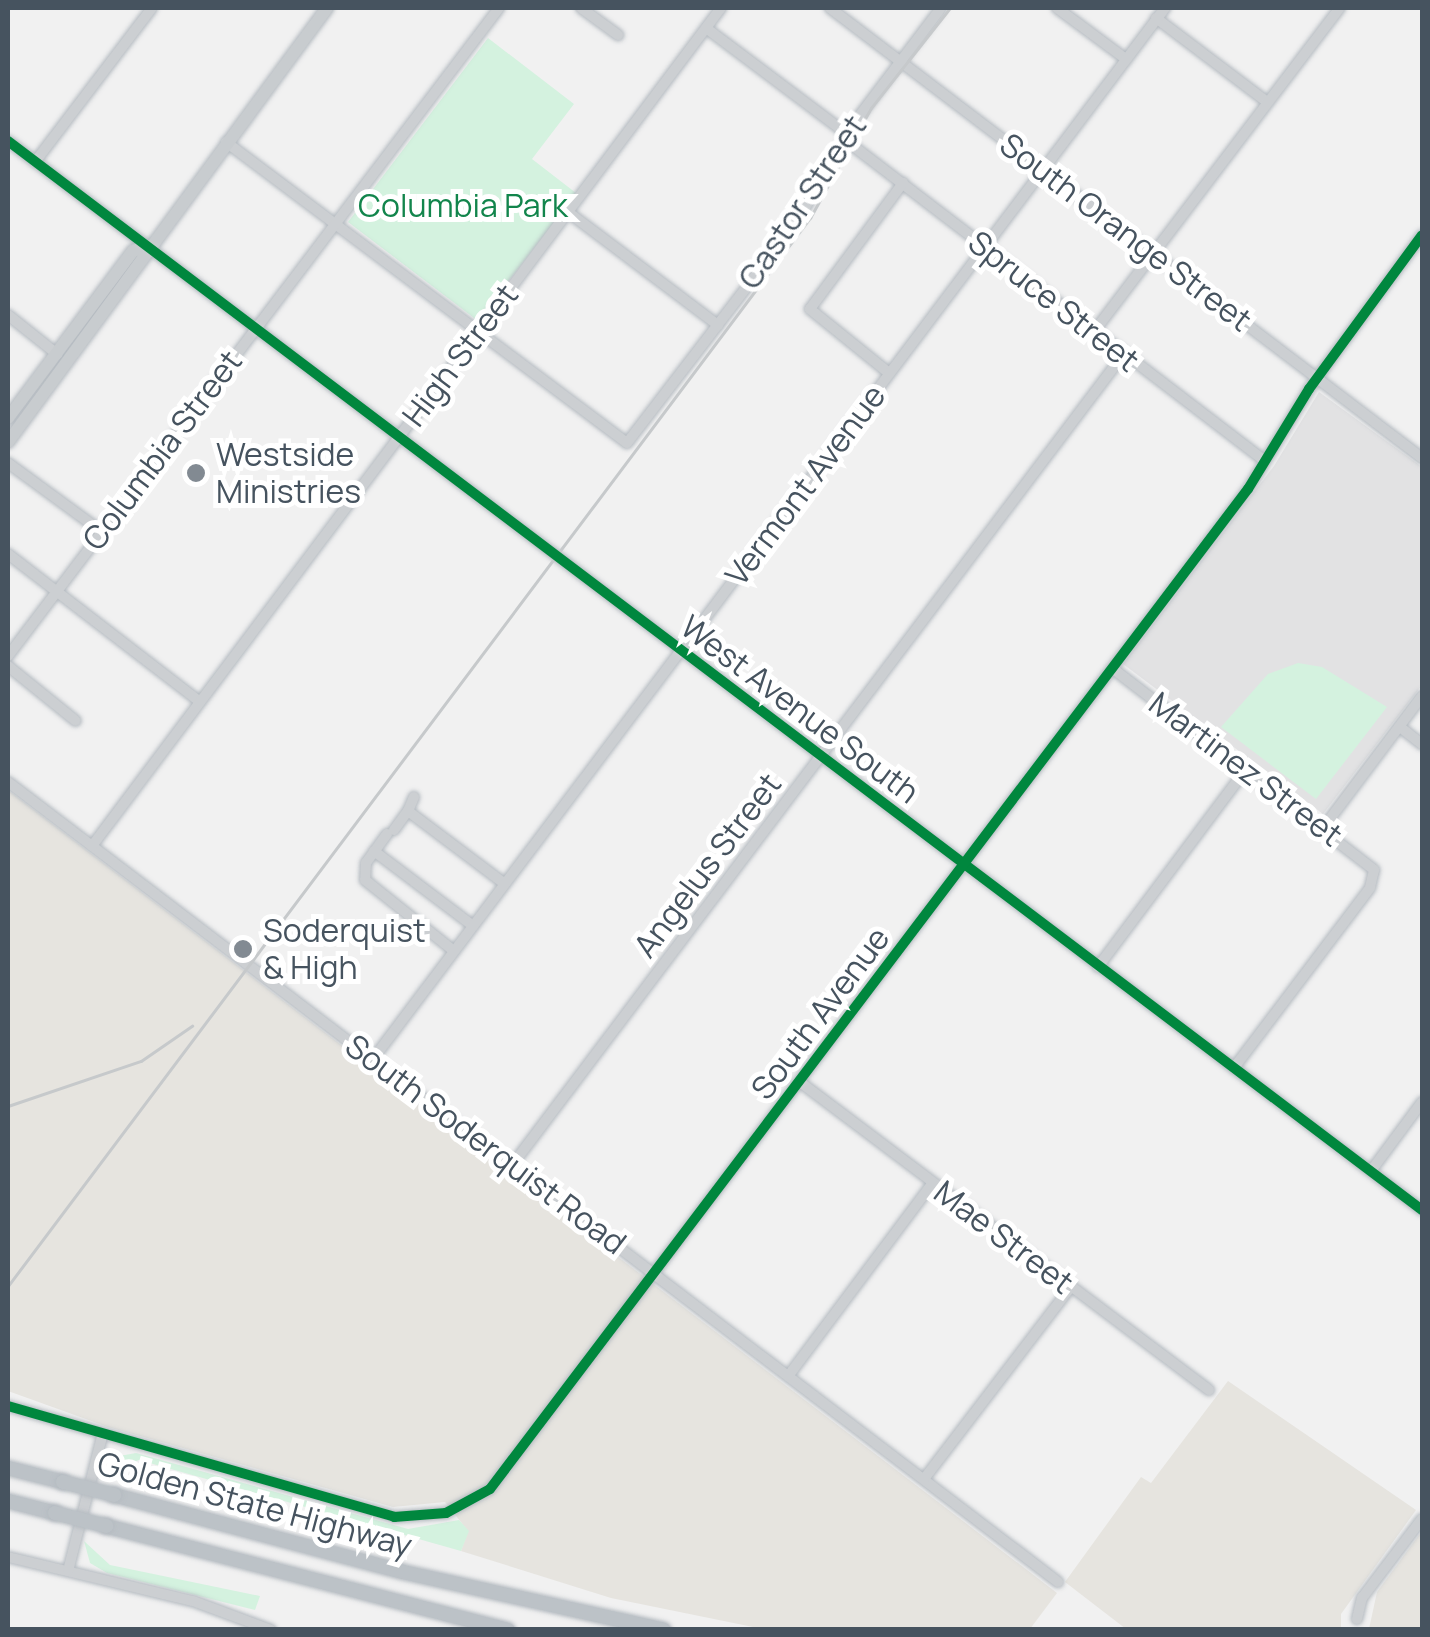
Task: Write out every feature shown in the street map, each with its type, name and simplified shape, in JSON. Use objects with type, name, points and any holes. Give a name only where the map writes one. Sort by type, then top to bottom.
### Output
[{"type":"highway","name":"Golden State Highway","points":[[8,1468],[403,1572],[664,1630]]},
{"type":"highway","name":"Golden State Highway","points":[[8,1501],[508,1630]]},
{"type":"main road","points":[[8,442],[145,261],[148,246],[320,10]]},
{"type":"main road","points":[[8,418],[133,252],[148,246]]},
{"type":"street","points":[[35,162],[152,8]]},
{"type":"street","name":"Columbia Street","points":[[8,656],[499,8]]},
{"type":"street","points":[[581,8],[618,36]]},
{"type":"street","name":"High Street","points":[[92,846],[722,8]]},
{"type":"street","name":"South Orange Street","points":[[830,8],[1422,458]]},
{"type":"street","name":"Castor Street","points":[[477,332],[626,443],[805,210],[846,136],[941,8]]},
{"type":"street","points":[[1057,8],[1126,59]]},
{"type":"street","name":"Vermont Avenue","points":[[373,1059],[1164,8]]},
{"type":"street","points":[[1096,330],[1340,8]]},
{"type":"street","points":[[1156,18],[1267,102]]},
{"type":"street","name":"Spruce Street","points":[[706,28],[1096,330],[1122,356],[1265,460]]},
{"type":"street","name":"West Avenue South","points":[[8,142],[1422,1210]]},
{"type":"street","points":[[226,142],[477,332]]},
{"type":"street","points":[[889,373],[810,311],[903,183]]},
{"type":"street","points":[[568,212],[718,325]]},
{"type":"street","name":"South Avenue","points":[[8,1406],[102,1437],[383,1515],[441,1515],[496,1482],[1112,668],[1265,460],[1317,378],[1418,252],[1422,235]]},
{"type":"street","points":[[8,316],[56,354]]},
{"type":"street","name":"Angelus Street","points":[[513,1164],[1122,356]]},
{"type":"street","points":[[8,463],[101,531]]},
{"type":"street","points":[[8,554],[200,702]]},
{"type":"street","points":[[8,666],[76,721]]},
{"type":"street","name":"Martinez Street","points":[[1112,668],[1323,828],[1375,874],[1234,1068]]},
{"type":"street","points":[[1323,828],[1422,696]]},
{"type":"street","points":[[1400,726],[1422,744]]},
{"type":"street","points":[[1098,967],[1246,770]]},
{"type":"street","name":"South Soderquist Road","points":[[8,782],[1058,1582]]},
{"type":"street","points":[[414,797],[374,851],[364,870],[367,883],[454,951]]},
{"type":"street","points":[[408,810],[504,884]]},
{"type":"street","points":[[374,851],[473,926]]},
{"type":"street","name":"Mae Street","points":[[800,1082],[1209,1390]]},
{"type":"street","points":[[1371,1171],[1422,1102]]},
{"type":"street","points":[[789,1375],[932,1184]]},
{"type":"street","points":[[924,1479],[1071,1288]]},
{"type":"street","points":[[68,1571],[102,1437]]},
{"type":"street","points":[[1357,1620],[1362,1598],[1422,1519]]},
{"type":"street","points":[[8,1557],[226,1610],[271,1630]]},
{"type":"shaded area","points":[[1319,392],[1422,467],[1422,685],[1323,814],[1123,664],[1274,466]]},
{"type":"shaded area","points":[[8,790],[1057,1593],[1030,1629],[763,1629],[611,1598],[461,1551],[468,1531],[445,1502],[393,1507],[108,1427],[8,1391]]},
{"type":"shaded area","points":[[1228,1381],[1416,1510],[1341,1614],[1341,1629],[1126,1629],[1065,1582],[1141,1477],[1151,1483]]},
{"type":"shaded area","points":[[1422,1531],[1422,1629],[1369,1629],[1377,1592]]},
{"type":"green space","name":"Columbia Park","points":[[488,38],[574,104],[532,159],[576,193],[478,321],[348,222]]},
{"type":"green space","points":[[1298,663],[1322,667],[1387,707],[1316,799],[1221,727],[1268,674]]},
{"type":"green space","points":[[136,1453],[408,1529],[459,1520],[469,1531],[461,1551],[139,1460],[101,1476],[114,1457]]},
{"type":"green space","points":[[84,1541],[110,1565],[260,1596],[255,1610],[107,1573],[90,1563]]},
{"type":"railway","points":[[8,1286],[810,218],[871,108],[950,8]]},
{"type":"railway","points":[[8,1106],[141,1061],[192,1026]]},
{"type":"cycle path","points":[[8,141],[1422,1210]]},
{"type":"cycle path","points":[[8,1406],[394,1517],[446,1513],[490,1489],[1248,489],[1309,389],[1422,235]]},
{"type":"place","name":"Westside Ministries","points":[[196,473]]},
{"type":"place","name":"Soderquist & High","points":[[243,949]]}]
